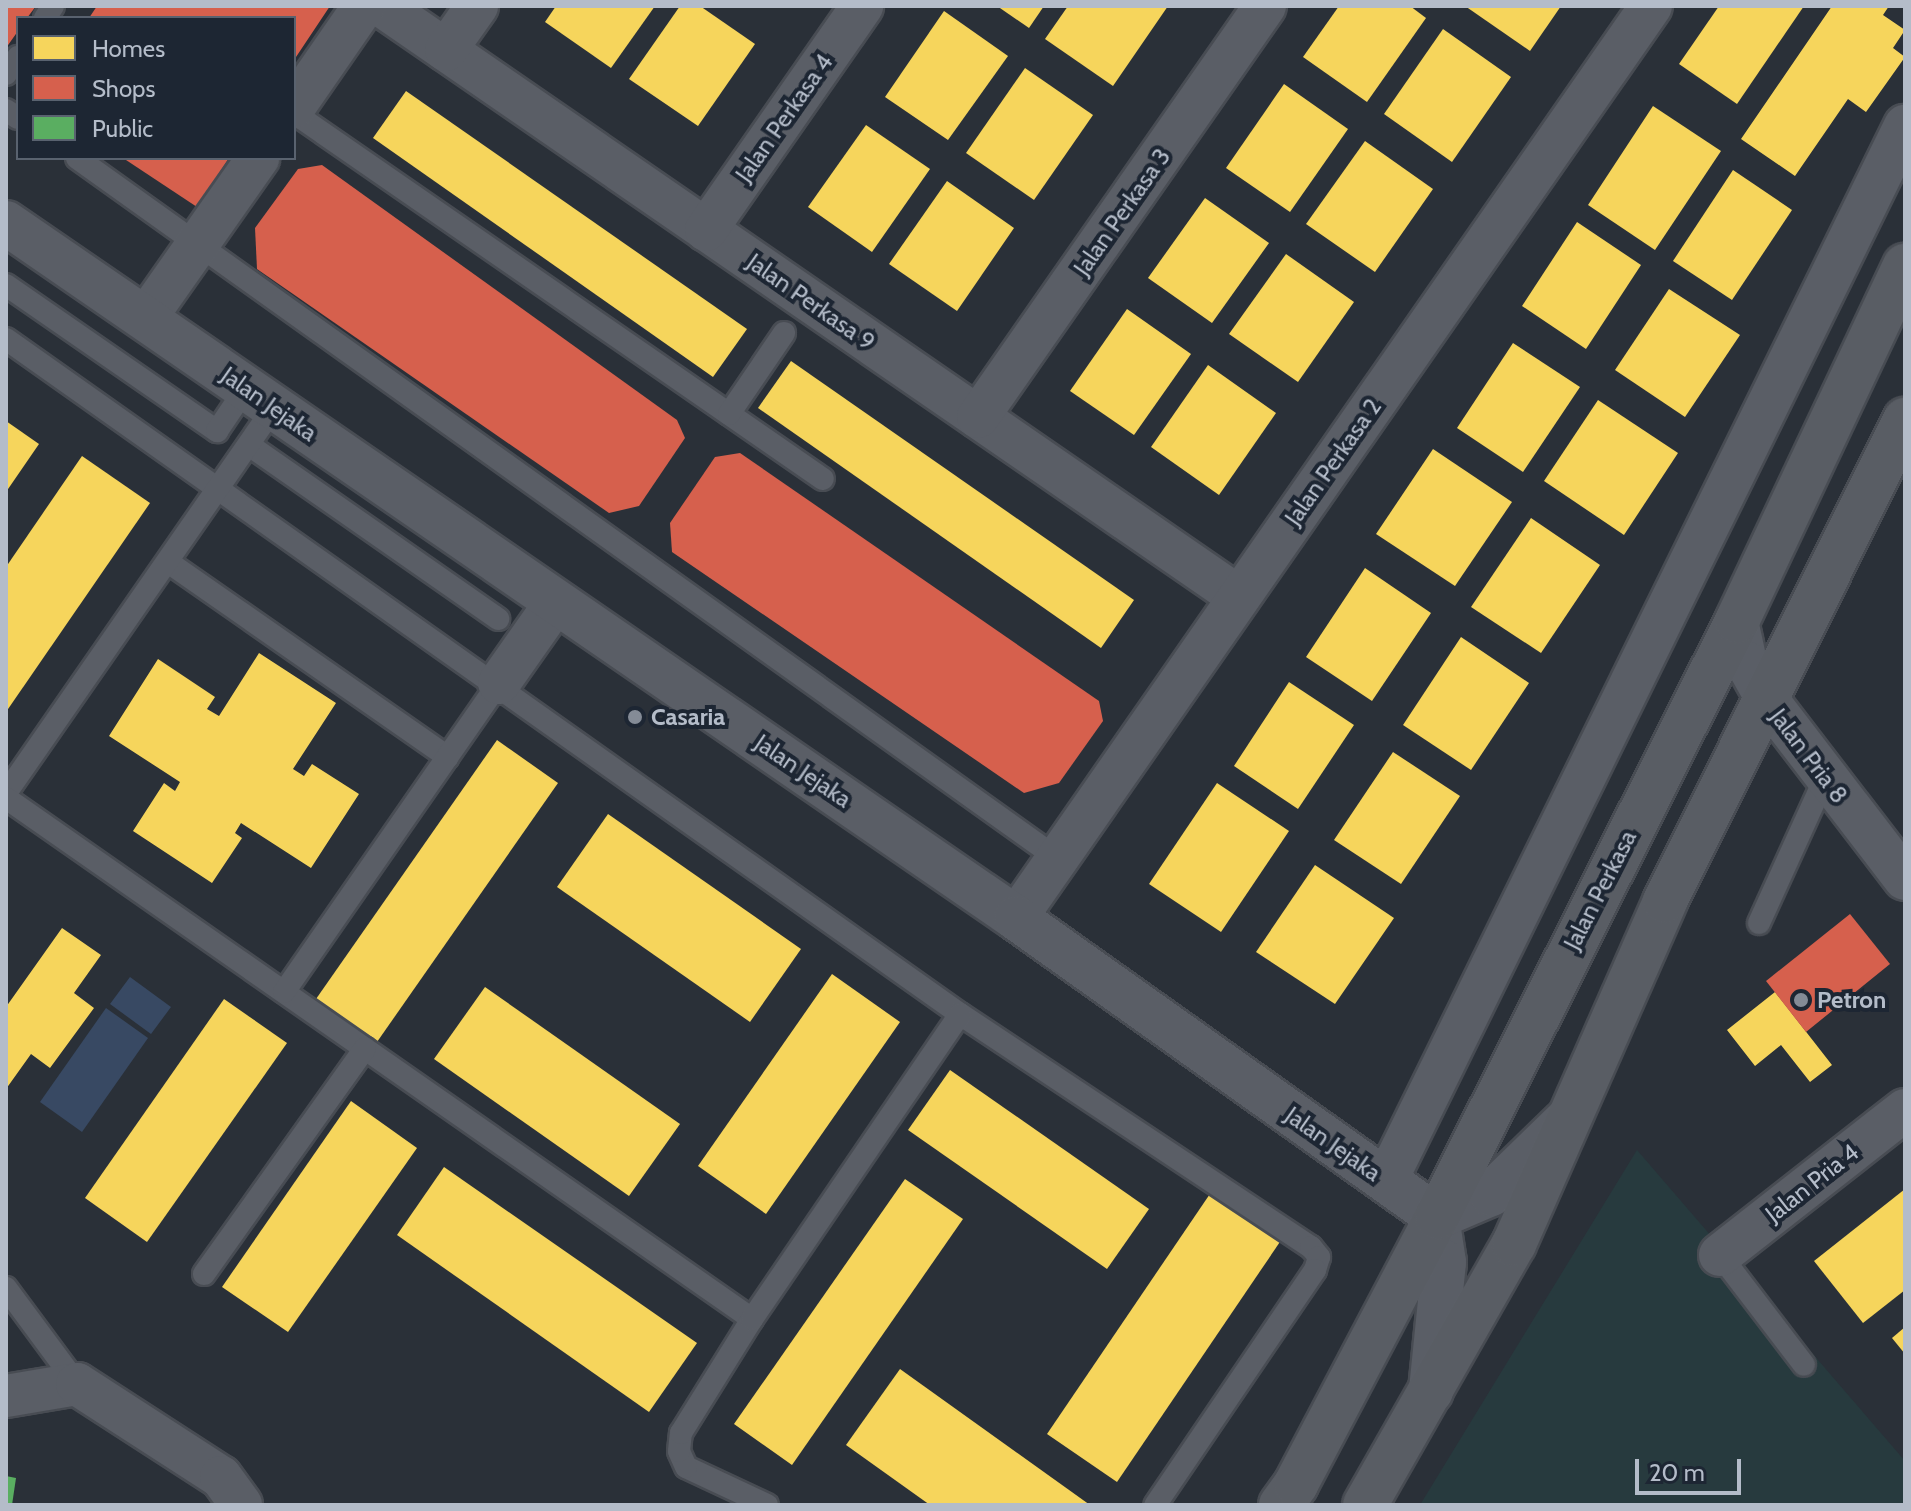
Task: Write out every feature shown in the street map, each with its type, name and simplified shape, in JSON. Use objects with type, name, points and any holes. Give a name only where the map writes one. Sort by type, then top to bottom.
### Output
[{"type":"main road","name":"Jalan Perkasa","points":[[1281,1505],[1437,1217],[1737,621],[1905,266]]},
{"type":"main road","points":[[1365,1505],[1430,1396],[1514,1244],[1665,901],[1905,420]]},
{"type":"street","points":[[296,104],[364,6]]},
{"type":"street","name":"Jalan Perkasa 9","points":[[382,6],[1239,597]]},
{"type":"street","points":[[446,50],[477,6]]},
{"type":"street","name":"Jalan Perkasa 4","points":[[706,230],[862,6]]},
{"type":"street","name":"Jalan Perkasa 3","points":[[978,417],[1265,6]]},
{"type":"street","name":"Jalan Perkasa 2","points":[[1016,918],[1651,6]]},
{"type":"street","points":[[1386,1181],[1905,126]]},
{"type":"street","points":[[145,319],[257,160]]},
{"type":"street","name":"Jalan Jejaka","points":[[6,223],[1016,918],[1437,1217]]},
{"type":"street","points":[[499,683],[556,602]]},
{"type":"street","name":"Jalan Pria 8","points":[[1737,621],[1746,662],[1766,698],[1905,879]]},
{"type":"street","name":"Jalan Pria 4","points":[[1720,1255],[1905,1110]]},
{"type":"street","points":[[1430,1396],[1444,1262],[1437,1217],[1491,1194],[1570,1117]]},
{"type":"street","points":[[6,1396],[77,1384],[221,1477],[241,1505]]},
{"type":"lane","points":[[296,114],[823,479]]},
{"type":"lane","points":[[80,160],[200,241],[1057,858]]},
{"type":"lane","points":[[6,285],[217,431],[260,398]]},
{"type":"lane","points":[[729,414],[784,333]]},
{"type":"lane","points":[[6,339],[499,683],[960,1014],[1311,1247],[1319,1257],[1155,1505]]},
{"type":"lane","points":[[260,398],[249,445],[6,795],[752,1319]]},
{"type":"lane","points":[[249,445],[498,619]]},
{"type":"lane","points":[[168,562],[448,757]]},
{"type":"lane","points":[[284,992],[499,683]]},
{"type":"lane","points":[[1759,923],[1825,778]]},
{"type":"lane","points":[[767,1505],[686,1467],[679,1451],[681,1433],[752,1319],[960,1014]]},
{"type":"lane","points":[[204,1274],[365,1048]]},
{"type":"lane","points":[[1720,1255],[1804,1365]]},
{"type":"lane","points":[[6,1288],[77,1384]]},
{"type":"green space","points":[[1637,1150],[1905,1461],[1905,1505],[1420,1505]]},
{"type":"water","points":[[130,977],[171,1007],[151,1034],[110,1004]]},
{"type":"water","points":[[106,1008],[148,1038],[82,1132],[40,1102]]},
{"type":"building: Homes","points":[[556,6],[655,6],[611,68],[545,22]]},
{"type":"building: Homes","points":[[680,6],[700,6],[755,44],[698,126],[629,79]]},
{"type":"building: Homes","points":[[997,6],[1044,6],[1029,28]]},
{"type":"building: Homes","points":[[1068,6],[1168,6],[1113,86],[1045,39]]},
{"type":"building: Homes","points":[[1339,6],[1410,6],[1426,18],[1367,102],[1303,57]]},
{"type":"building: Homes","points":[[1465,6],[1561,6],[1530,51]]},
{"type":"building: Homes","points":[[1719,6],[1804,6],[1737,104],[1679,64]]},
{"type":"building: Homes","points":[[1832,6],[1889,6],[1883,15],[1905,30],[1893,48],[1905,57],[1866,112],[1848,99],[1795,176],[1741,139]]},
{"type":"building: Homes","points":[[944,11],[1008,56],[948,140],[885,97]]},
{"type":"building: Homes","points":[[1443,29],[1511,77],[1452,162],[1384,114]]},
{"type":"building: Homes","points":[[1025,68],[1093,115],[1034,200],[966,153]]},
{"type":"building: Homes","points":[[1284,84],[1348,129],[1290,212],[1226,168]]},
{"type":"building: Homes","points":[[406,91],[747,329],[713,377],[373,138]]},
{"type":"building: Homes","points":[[1653,106],[1721,151],[1655,250],[1588,205]]},
{"type":"building: Homes","points":[[866,125],[930,169],[872,252],[808,207]]},
{"type":"building: Homes","points":[[1365,141],[1433,189],[1375,272],[1306,224]]},
{"type":"building: Homes","points":[[1733,170],[1792,210],[1732,300],[1673,261]]},
{"type":"building: Homes","points":[[947,181],[1014,228],[957,311],[889,264]]},
{"type":"building: Homes","points":[[1205,198],[1269,243],[1212,323],[1148,278]]},
{"type":"building: Homes","points":[[1577,222],[1641,265],[1586,349],[1522,306]]},
{"type":"building: Homes","points":[[1286,254],[1354,302],[1298,382],[1229,334]]},
{"type":"building: Homes","points":[[1669,289],[1740,335],[1685,417],[1615,370]]},
{"type":"building: Homes","points":[[1127,309],[1191,354],[1134,435],[1070,391]]},
{"type":"building: Homes","points":[[1513,343],[1580,387],[1523,472],[1457,428]]},
{"type":"building: Homes","points":[[791,361],[1134,600],[1101,648],[758,408]]},
{"type":"building: Homes","points":[[1208,365],[1276,413],[1219,495],[1151,447]]},
{"type":"building: Homes","points":[[1598,400],[1678,453],[1624,535],[1544,481]]},
{"type":"building: Homes","points":[[6,421],[39,444],[6,492]]},
{"type":"building: Homes","points":[[1433,449],[1512,502],[1455,586],[1376,534]]},
{"type":"building: Homes","points":[[82,456],[150,503],[6,712],[6,567]]},
{"type":"building: Homes","points":[[1531,518],[1600,565],[1541,653],[1471,607]]},
{"type":"building: Homes","points":[[1365,568],[1431,613],[1372,701],[1306,657]]},
{"type":"building: Homes","points":[[1461,637],[1529,683],[1471,770],[1403,725]]},
{"type":"building: Homes","points":[[259,653],[336,703],[293,769],[304,776],[312,764],[359,794],[311,868],[241,823],[235,833],[242,838],[212,883],[133,831],[164,783],[175,791],[180,782],[109,736],[158,659],[215,697],[207,709],[219,716]]},
{"type":"building: Homes","points":[[1289,682],[1354,725],[1298,809],[1234,766]]},
{"type":"building: Homes","points":[[497,740],[558,783],[377,1042],[316,999]]},
{"type":"building: Homes","points":[[1393,752],[1460,796],[1401,884],[1334,840]]},
{"type":"building: Homes","points":[[1217,783],[1289,831],[1221,932],[1149,884]]},
{"type":"building: Homes","points":[[608,814],[801,949],[750,1022],[557,887]]},
{"type":"building: Homes","points":[[1315,865],[1394,918],[1335,1004],[1256,952]]},
{"type":"building: Homes","points":[[62,928],[101,955],[74,993],[94,1008],[50,1068],[31,1054],[6,1089],[6,1007]]},
{"type":"building: Homes","points":[[832,974],[900,1022],[766,1214],[698,1166]]},
{"type":"building: Homes","points":[[485,987],[680,1124],[629,1196],[434,1059]]},
{"type":"building: Homes","points":[[1775,992],[1832,1065],[1810,1082],[1781,1045],[1755,1066],[1727,1030]]},
{"type":"building: Homes","points":[[224,999],[287,1043],[147,1242],[85,1198]]},
{"type":"building: Homes","points":[[950,1070],[1149,1209],[1107,1269],[908,1130]]},
{"type":"building: Homes","points":[[351,1101],[417,1148],[288,1332],[222,1287]]},
{"type":"building: Homes","points":[[444,1167],[697,1343],[649,1412],[397,1235]]},
{"type":"building: Homes","points":[[905,1179],[963,1219],[792,1465],[734,1424]]},
{"type":"building: Homes","points":[[1216,1185],[1286,1233],[1117,1482],[1047,1434]]},
{"type":"building: Homes","points":[[1905,1189],[1905,1290],[1863,1323],[1814,1261]]},
{"type":"building: Homes","points":[[1905,1327],[1905,1354],[1892,1338]]},
{"type":"building: Homes","points":[[900,1369],[1090,1505],[930,1505],[846,1445]]},
{"type":"building: Shops","points":[[6,6],[36,6],[28,16],[16,16],[16,34],[6,48]]},
{"type":"building: Shops","points":[[97,6],[330,6],[296,57],[296,16],[90,16]]},
{"type":"building: Shops","points":[[126,160],[228,160],[197,207]]},
{"type":"building: Shops","points":[[322,165],[677,420],[685,438],[639,506],[609,513],[257,269],[255,228],[298,169]]},
{"type":"building: Shops","points":[[740,453],[1099,701],[1103,721],[1059,783],[1024,793],[672,552],[670,523],[715,457]]},
{"type":"building: Shops","points":[[1850,914],[1890,964],[1806,1032],[1766,981]]},
{"type":"building: Public","points":[[6,1476],[16,1478],[12,1505],[6,1505]]},
{"type":"place","name":"Casaria","points":[[635,717]]},
{"type":"place","name":"Petron","points":[[1801,1000]]}]
